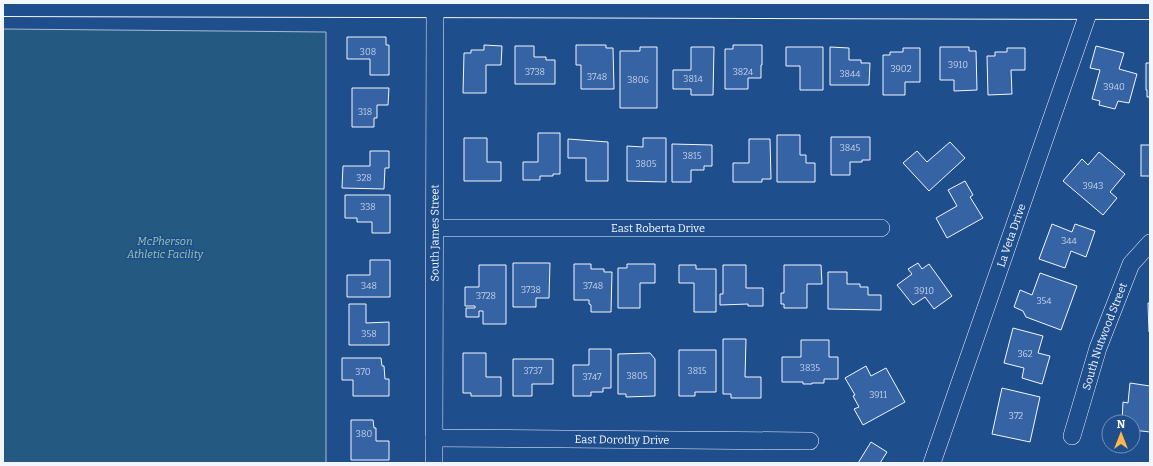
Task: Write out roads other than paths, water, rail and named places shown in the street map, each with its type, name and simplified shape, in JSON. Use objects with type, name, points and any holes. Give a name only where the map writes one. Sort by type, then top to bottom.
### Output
[{"type":"street","name":"South James Street","points":[[434,463],[435,4]]},
{"type":"street","points":[[3,5],[861,5],[1150,8]]},
{"type":"street","name":"La Veta Drive","points":[[932,463],[1090,8]]},
{"type":"street","name":"East Roberta Drive","points":[[435,228],[881,228]]},
{"type":"street","name":"South Nutwood Street","points":[[1072,436],[1098,348],[1131,264],[1150,243]]},
{"type":"street","name":"East Dorothy Drive","points":[[434,438],[810,441]]},
{"type":"park label","name":"McPherson Athletic Facility","points":[[165,247]]}]
